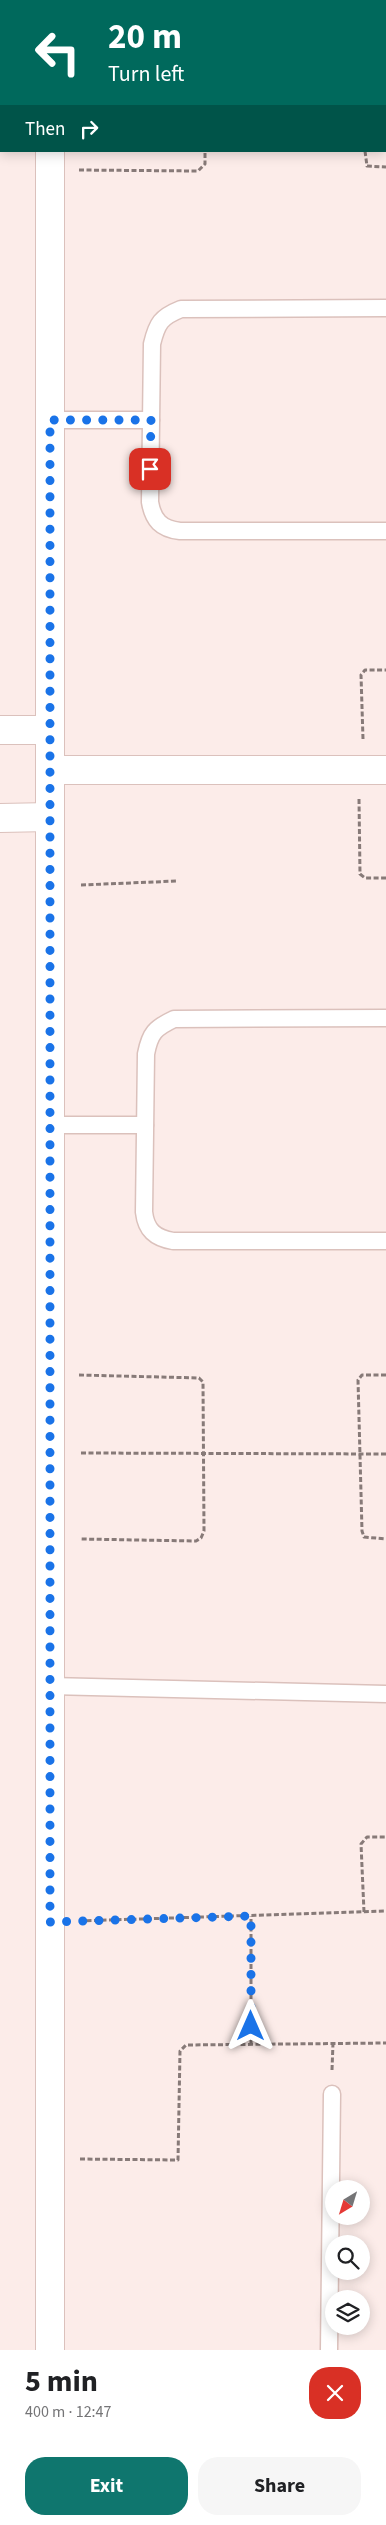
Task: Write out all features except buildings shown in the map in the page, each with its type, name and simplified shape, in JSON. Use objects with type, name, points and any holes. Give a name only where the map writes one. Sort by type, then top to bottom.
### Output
[{"type":"street","points":[[50,160],[50,2350]]},
{"type":"street","points":[[0,730],[50,730]]},
{"type":"street","points":[[50,770],[370,770]]},
{"type":"street","points":[[0,818],[50,817]]},
{"type":"lane","points":[[386,308],[181,309],[166,315],[156,328],[152,344],[151,420],[152,513],[158,523],[168,530],[386,531]]},
{"type":"lane","points":[[50,420],[151,420]]},
{"type":"lane","points":[[386,1018],[174,1018],[160,1025],[149,1038],[146,1054],[145,1125],[145,1224],[152,1233],[161,1239],[386,1241]]},
{"type":"lane","points":[[51,1126],[145,1125]]},
{"type":"lane","points":[[50,1686],[386,1694]]},
{"type":"lane","points":[[329,2350],[332,2094]]},
{"type":"path","points":[[50,160],[198,171],[205,164],[205,152]]},
{"type":"path","points":[[365,152],[366,166],[386,166]]},
{"type":"path","points":[[386,670],[365,670],[361,675],[370,770],[360,874],[364,878],[386,878]]},
{"type":"path","points":[[50,886],[177,881]]},
{"type":"path","points":[[50,1374],[202,1379],[204,1531],[201,1538],[196,1541],[50,1539]]},
{"type":"path","points":[[386,1375],[362,1375],[358,1380],[362,1530],[364,1536],[370,1539],[386,1539]]},
{"type":"path","points":[[50,1453],[386,1454]]},
{"type":"path","points":[[364,1912],[361,1844],[367,1837],[386,1837]]},
{"type":"path","points":[[50,1922],[386,1912]]},
{"type":"path","points":[[251,1916],[251,2044]]},
{"type":"path","points":[[50,2159],[178,2160],[182,2047],[186,2045],[386,2043]]},
{"type":"route","points":[[150,469],[151,420],[50,420],[50,1922],[251,1916],[251,2026]]}]
